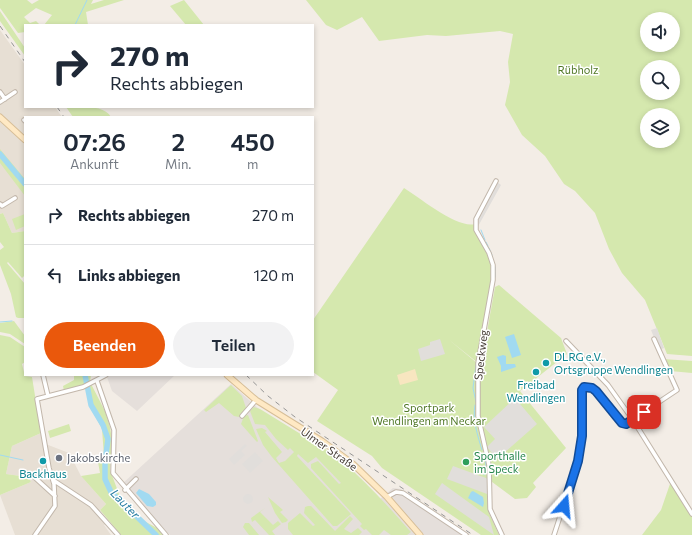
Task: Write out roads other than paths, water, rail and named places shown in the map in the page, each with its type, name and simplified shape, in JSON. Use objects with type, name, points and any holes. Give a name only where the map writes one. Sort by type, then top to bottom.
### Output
[{"type":"main road","points":[[0,117],[24,139]]},
{"type":"main road","name":"Ulmer Straße","points":[[228,376],[256,400],[343,456],[387,497],[420,535]]},
{"type":"street","points":[[0,92],[5,99]]},
{"type":"street","points":[[0,102],[15,92]]},
{"type":"street","name":"Speckweg","points":[[496,181],[476,219],[476,230],[489,253],[492,265],[493,280],[478,363],[478,416],[489,465],[490,509],[502,535]]},
{"type":"street","points":[[0,204],[2,206],[15,198]]},
{"type":"street","points":[[554,535],[578,461],[582,436],[582,390],[584,387],[592,388],[622,423],[626,424],[677,390],[654,339]]},
{"type":"street","points":[[566,341],[608,385],[633,420],[692,514]]},
{"type":"street","points":[[43,376],[48,396]]},
{"type":"street","points":[[35,535],[55,506],[54,480],[48,468],[36,400],[38,398],[83,387],[104,376]]},
{"type":"street","points":[[97,381],[114,430],[113,474],[125,490],[166,535]]},
{"type":"street","points":[[242,416],[256,400]]},
{"type":"street","points":[[32,475],[55,496]]},
{"type":"street","points":[[125,490],[136,479]]},
{"type":"street","points":[[54,480],[91,504],[118,535]]},
{"type":"street","points":[[387,497],[396,492],[403,493],[466,535]]},
{"type":"water","points":[[514,334],[521,355],[512,358],[505,337]]},
{"type":"water","points":[[503,355],[506,356],[506,364],[515,364],[516,367],[501,372],[501,366],[497,357]]},
{"type":"water","points":[[139,489],[149,494],[156,502],[156,505],[153,507],[147,506],[136,493]]},
{"type":"water","points":[[473,491],[483,497],[483,507],[468,498]]},
{"type":"waterway","points":[[75,24],[87,0]]},
{"type":"waterway","name":"Lauter","points":[[0,154],[24,183]]},
{"type":"waterway","points":[[481,230],[485,240]]},
{"type":"waterway","points":[[486,242],[488,246]]},
{"type":"waterway","points":[[489,248],[492,255]]},
{"type":"waterway","points":[[495,272],[495,277]]},
{"type":"waterway","points":[[0,322],[12,321]]},
{"type":"waterway","points":[[476,365],[473,388],[476,402]]},
{"type":"waterway","name":"Lauter","points":[[85,376],[91,405],[103,425],[108,439],[105,462],[105,479],[111,492],[156,535]]},
{"type":"waterway","points":[[475,405],[475,422],[482,450]]},
{"type":"waterway","points":[[0,455],[23,460]]},
{"type":"waterway","points":[[484,455],[486,465],[484,475]]},
{"type":"railway","points":[[0,26],[24,61]]},
{"type":"railway","points":[[58,108],[63,116]]},
{"type":"railway","points":[[247,376],[268,396],[295,417],[473,535]]},
{"type":"place","name":"DLRG e.V., Ortsgruppe Wendlingen","points":[[546,363]]},
{"type":"place","name":"Freibad Wendlingen","points":[[536,372]]},
{"type":"place","name":"Jakobskirche","points":[[59,458]]},
{"type":"place","name":"Backhaus","points":[[43,461]]},
{"type":"place","name":"Sporthalle im Speck","points":[[466,462]]},
{"type":"park label","name":"Rübholz","points":[[578,70]]},
{"type":"park label","name":"Sportpark Wendlingen am Neckar","points":[[429,414]]}]
